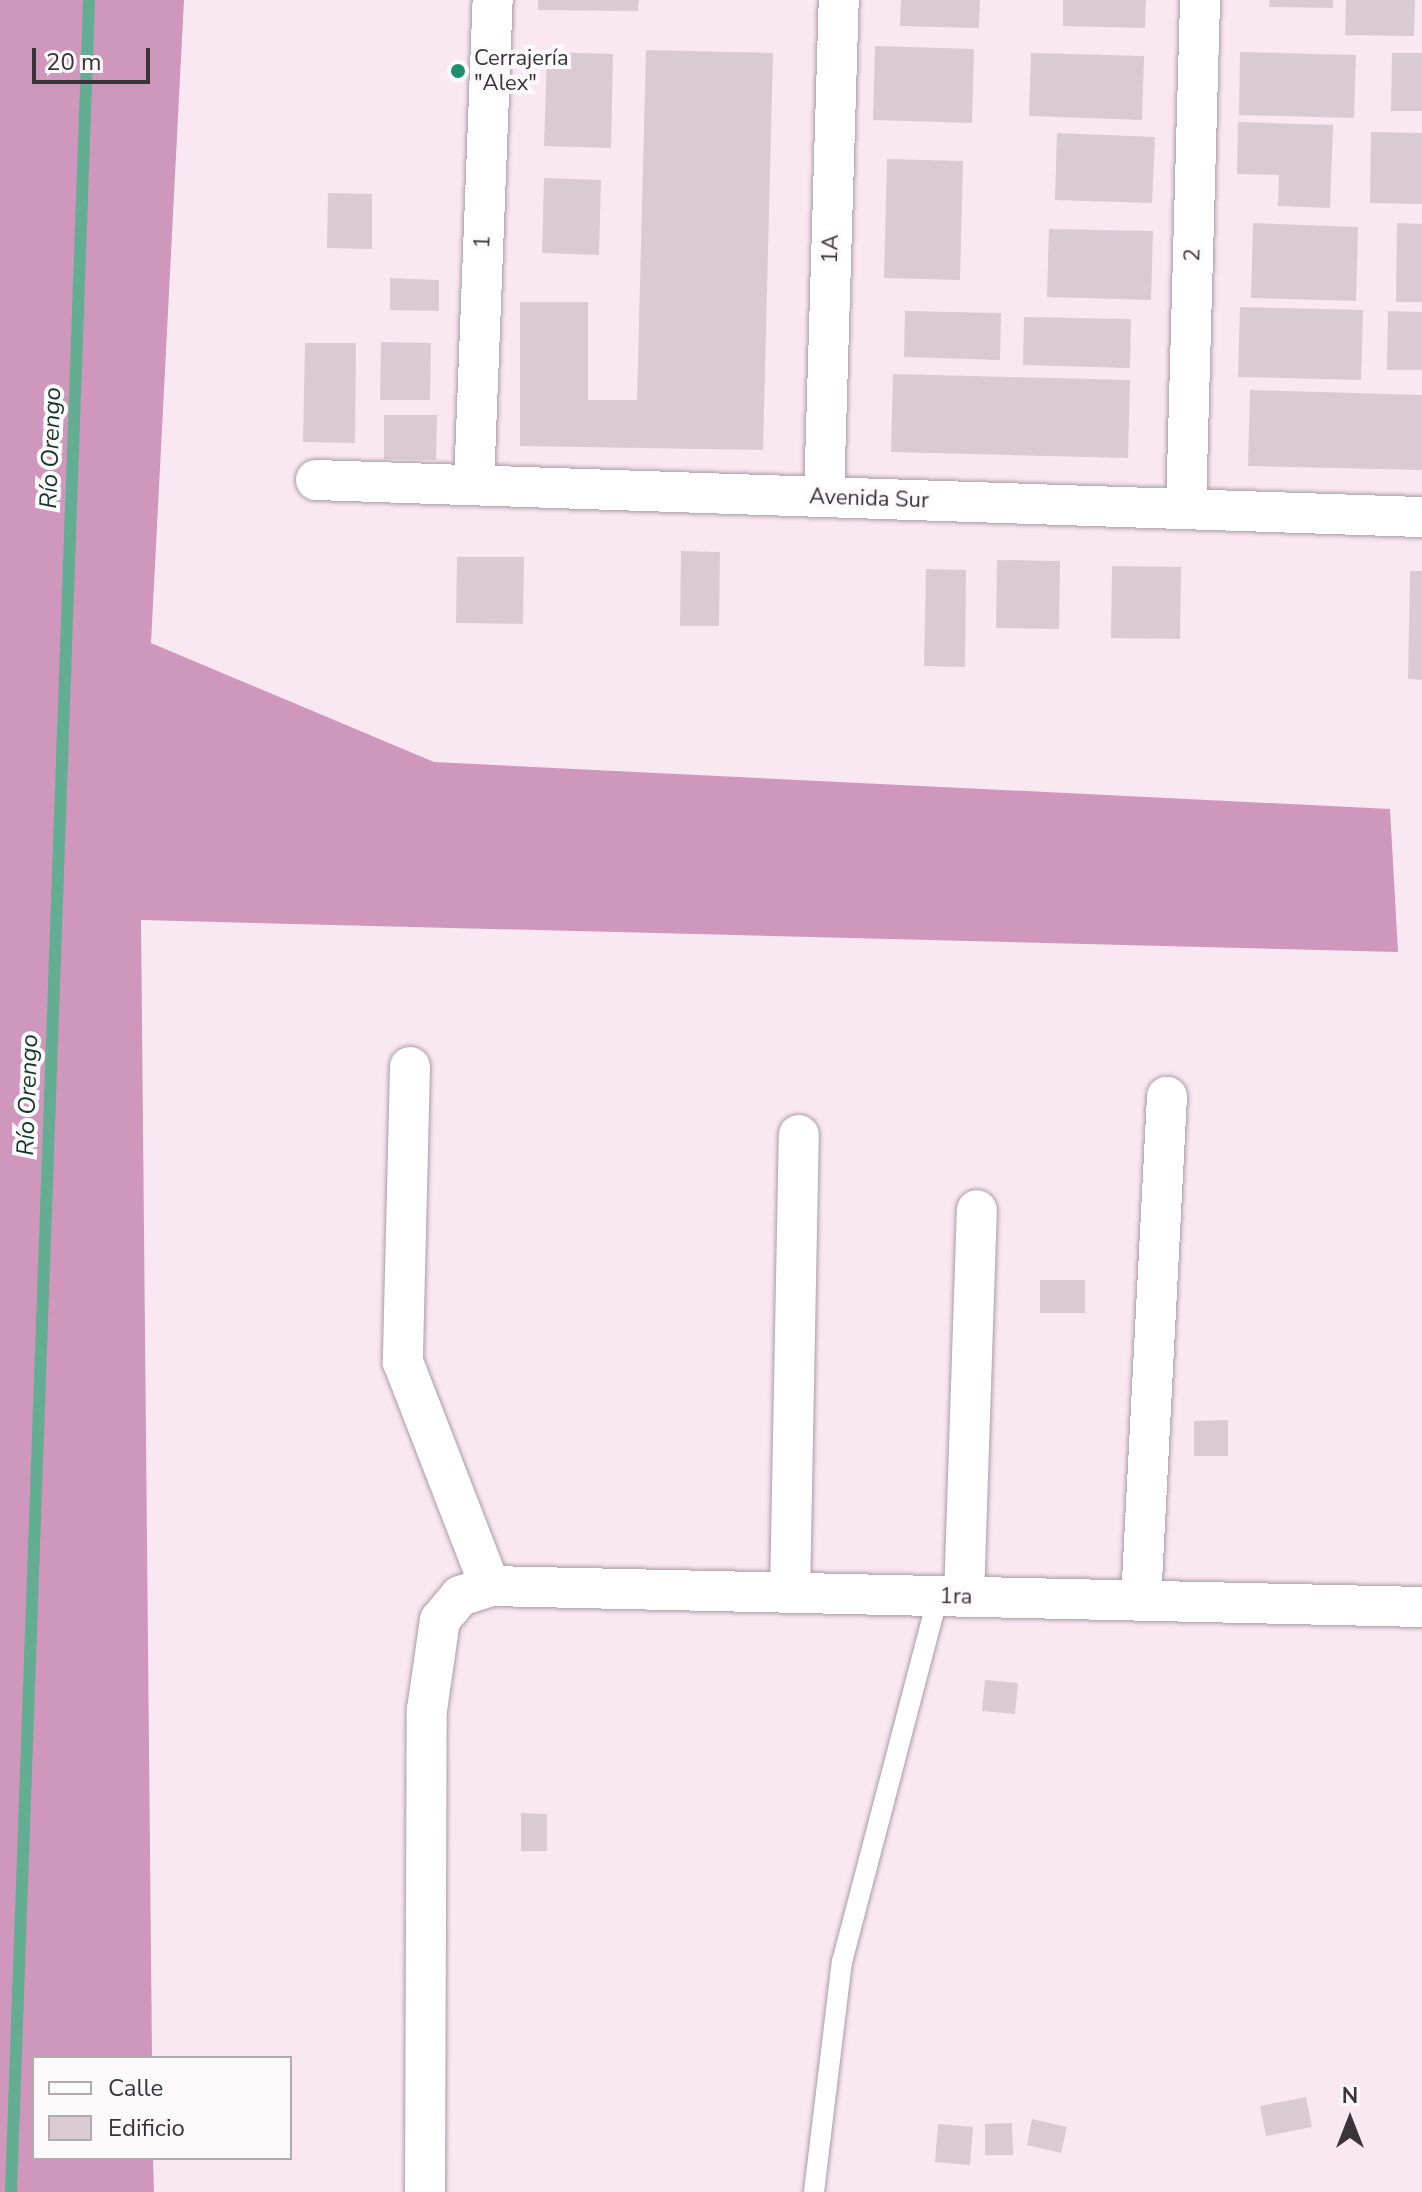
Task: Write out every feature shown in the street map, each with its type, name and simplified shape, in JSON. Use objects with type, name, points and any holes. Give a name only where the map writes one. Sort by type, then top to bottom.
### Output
[{"type":"street","name":"1","points":[[474,485],[493,0]]},
{"type":"street","name":"1A","points":[[824,497],[839,0]]},
{"type":"street","name":"2","points":[[1186,509],[1200,0]]},
{"type":"street","name":"Avenida Sur","points":[[316,480],[1422,517]]},
{"type":"street","points":[[410,1067],[403,1362],[490,1586],[460,1596],[440,1620],[427,1710],[425,2192]]},
{"type":"street","points":[[1141,1601],[1167,1097]]},
{"type":"street","points":[[790,1593],[799,1135]]},
{"type":"street","points":[[951,1597],[977,1210]]},
{"type":"street","name":"1ra","points":[[490,1586],[1422,1607]]},
{"type":"lane","points":[[814,2192],[842,1962],[951,1597]]},
{"type":"shaded area","points":[[0,0],[184,0],[151,643],[434,762],[1390,809],[1398,952],[141,920],[152,2056],[32,2056],[32,2160],[153,2160],[154,2192],[0,2192]]},
{"type":"building","points":[[538,0],[639,0],[638,11],[538,10]]},
{"type":"building","points":[[901,0],[980,0],[979,28],[900,26]]},
{"type":"building","points":[[1063,0],[1146,0],[1145,28],[1063,26]]},
{"type":"building","points":[[1270,0],[1333,0],[1333,8],[1269,7]]},
{"type":"building","points":[[1346,0],[1415,0],[1414,36],[1345,35]]},
{"type":"building","points":[[875,46],[974,49],[972,123],[873,120]]},
{"type":"building","points":[[646,50],[773,53],[763,450],[520,446],[520,302],[588,302],[588,400],[637,400]]},
{"type":"building","points":[[547,52],[613,54],[611,148],[544,146]]},
{"type":"building","points":[[1240,52],[1356,55],[1354,118],[1239,115]]},
{"type":"building","points":[[1031,53],[1144,56],[1142,120],[1029,116]]},
{"type":"building","points":[[1392,53],[1422,53],[1422,111],[1391,111]]},
{"type":"building","points":[[1238,122],[1333,125],[1330,208],[1278,206],[1279,175],[1237,174]]},
{"type":"building","points":[[1371,132],[1422,133],[1422,204],[1370,203]]},
{"type":"building","points":[[1057,133],[1155,137],[1152,203],[1055,200]]},
{"type":"building","points":[[887,159],[963,161],[960,280],[884,278]]},
{"type":"building","points":[[544,178],[601,180],[599,255],[542,253]]},
{"type":"building","points":[[328,193],[372,194],[372,249],[327,248]]},
{"type":"building","points":[[1253,223],[1358,227],[1356,301],[1251,298]]},
{"type":"building","points":[[1397,223],[1422,224],[1422,302],[1396,302]]},
{"type":"building","points":[[1049,229],[1153,231],[1151,300],[1047,297]]},
{"type":"building","points":[[390,278],[439,280],[439,311],[390,310]]},
{"type":"building","points":[[1240,307],[1363,310],[1361,380],[1238,377]]},
{"type":"building","points":[[905,311],[1001,313],[1000,360],[904,357]]},
{"type":"building","points":[[1388,311],[1422,312],[1422,370],[1387,370]]},
{"type":"building","points":[[1024,317],[1131,319],[1130,368],[1023,365]]},
{"type":"building","points":[[381,342],[431,343],[430,400],[380,400]]},
{"type":"building","points":[[305,343],[356,343],[355,443],[303,442]]},
{"type":"building","points":[[893,374],[1130,380],[1128,458],[891,452]]},
{"type":"building","points":[[1250,390],[1422,395],[1422,470],[1248,466]]},
{"type":"building","points":[[384,415],[437,415],[436,460],[384,459]]},
{"type":"building","points":[[681,551],[720,552],[719,626],[680,626]]},
{"type":"building","points":[[457,557],[524,557],[523,624],[456,623]]},
{"type":"building","points":[[997,560],[1060,561],[1059,629],[996,628]]},
{"type":"building","points":[[1112,566],[1181,567],[1180,639],[1111,638]]},
{"type":"building","points":[[926,569],[966,570],[965,667],[924,666]]},
{"type":"building","points":[[1410,571],[1422,571],[1422,680],[1408,679]]},
{"type":"building","points":[[1040,1280],[1085,1280],[1085,1313],[1040,1313]]},
{"type":"building","points":[[1228,1420],[1228,1456],[1194,1456],[1194,1421]]},
{"type":"building","points":[[985,1680],[1018,1683],[1015,1714],[982,1711]]},
{"type":"building","points":[[521,1813],[547,1814],[547,1851],[521,1851]]},
{"type":"building","points":[[1306,2097],[1312,2127],[1266,2136],[1260,2106]]},
{"type":"building","points":[[1032,2119],[1067,2127],[1061,2153],[1027,2145]]},
{"type":"building","points":[[1012,2123],[1013,2155],[985,2155],[985,2124]]},
{"type":"building","points":[[938,2124],[973,2127],[970,2165],[935,2162]]},
{"type":"waterway","name":"Río Orengo","points":[[11,2192],[89,0]]},
{"type":"place","name":"Cerrajería \"Alex\"","points":[[458,71]]}]
